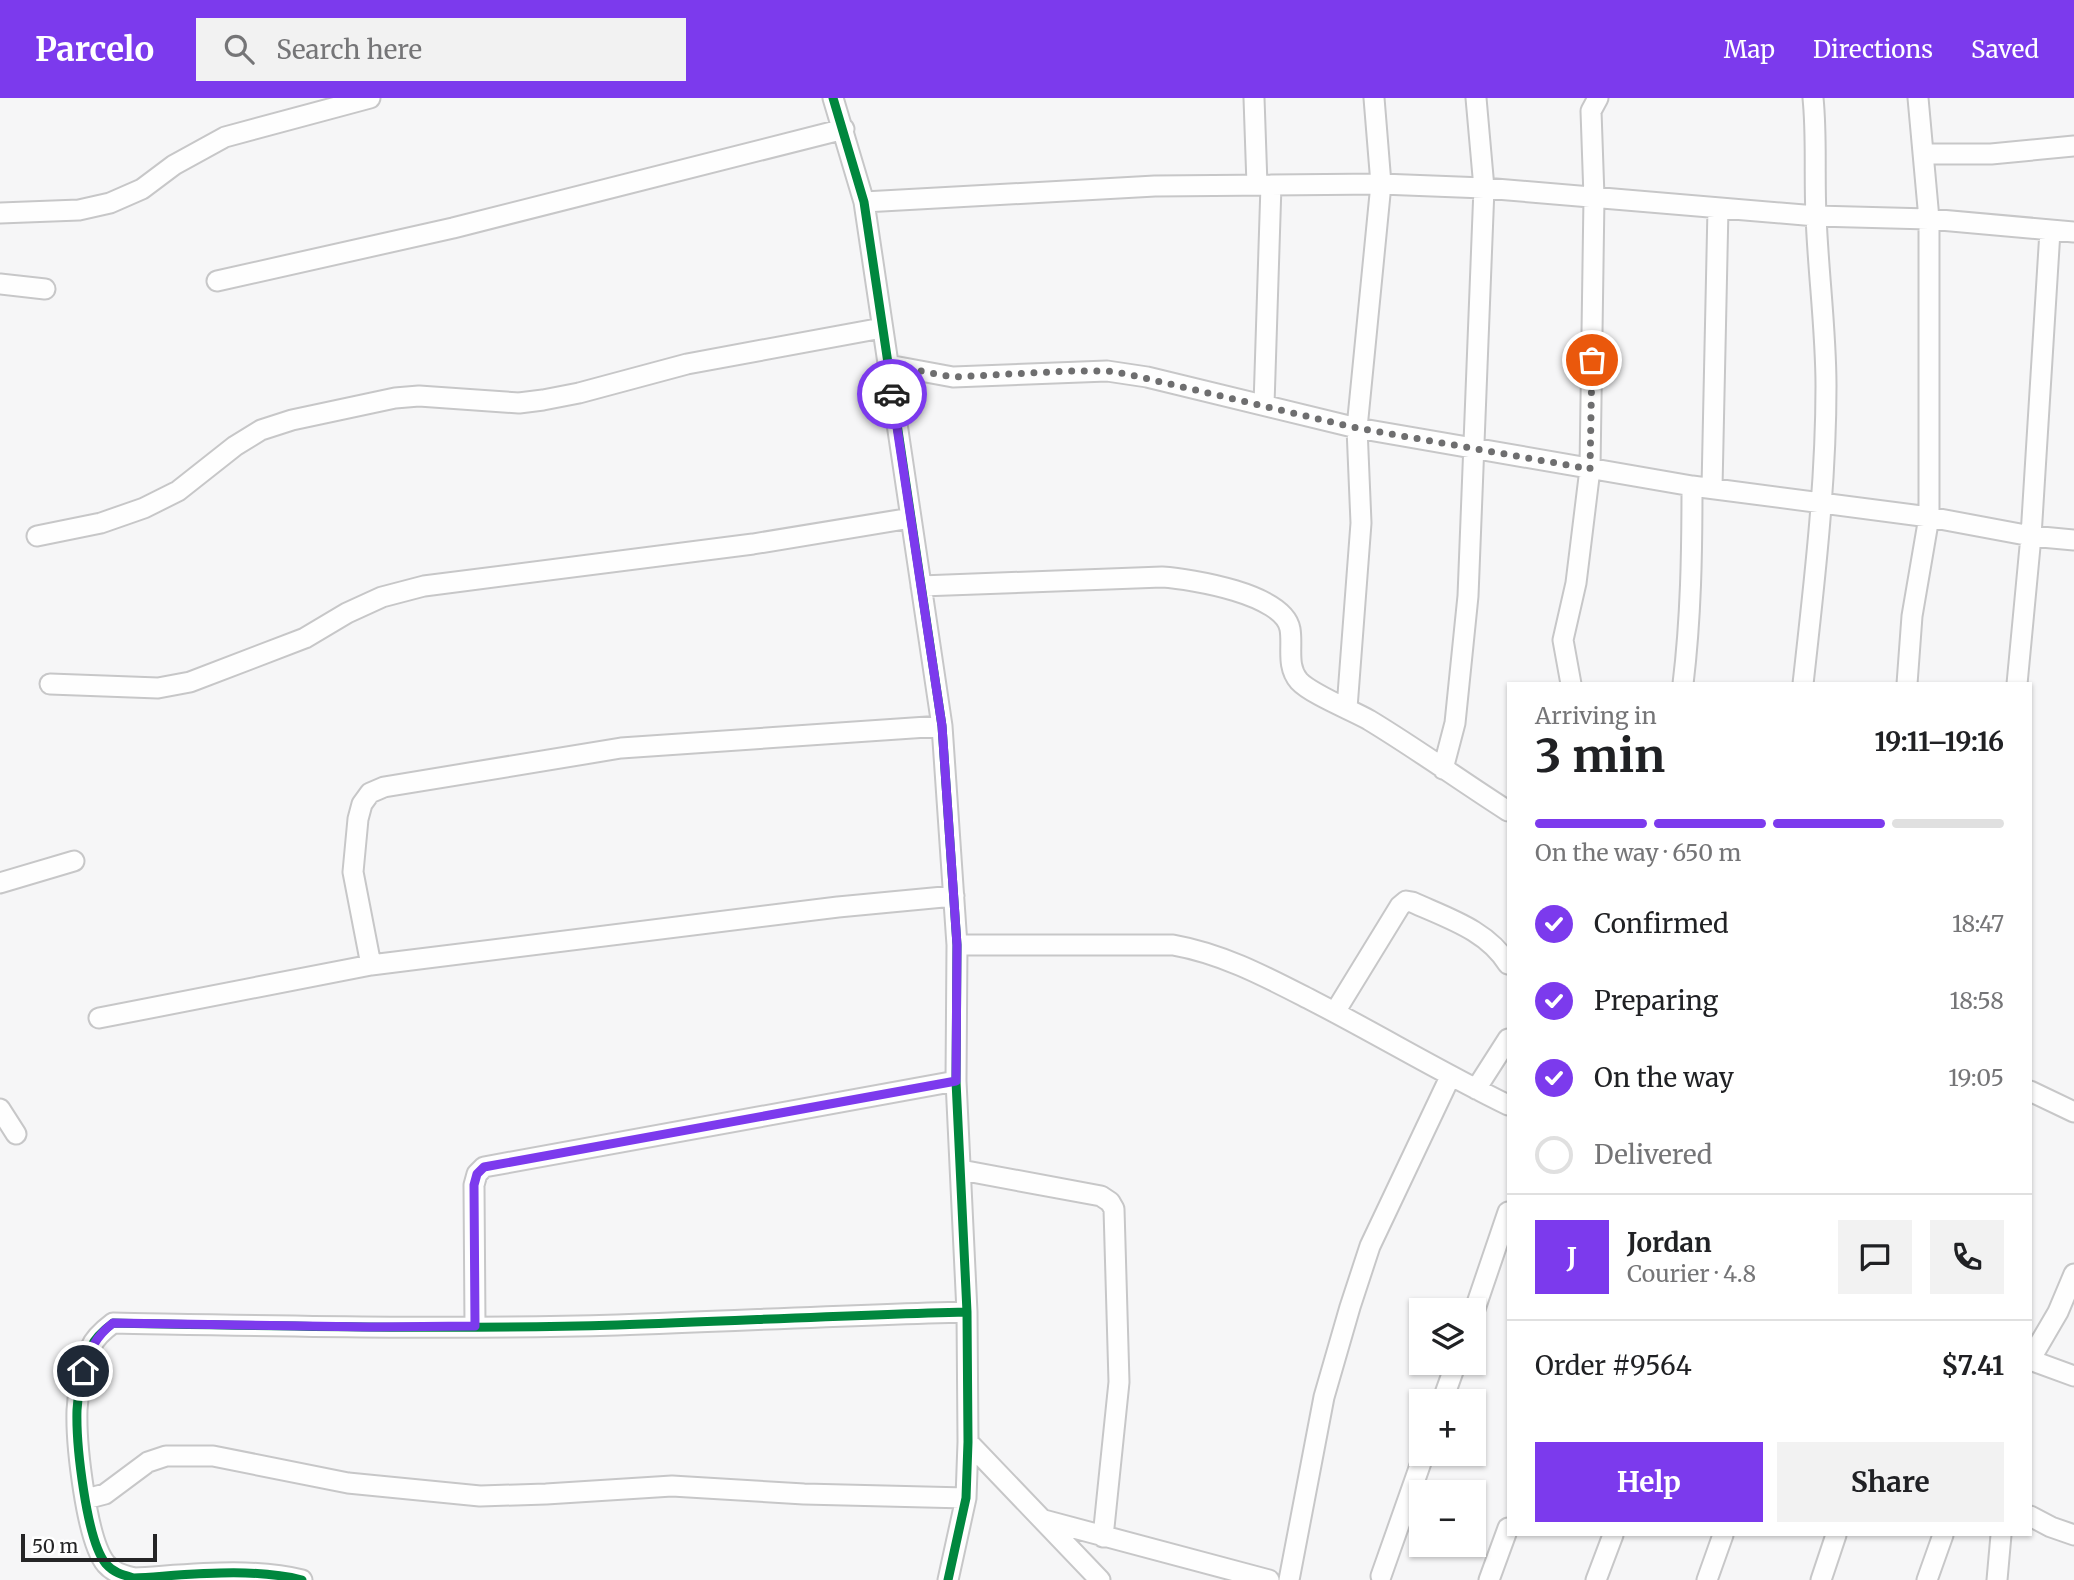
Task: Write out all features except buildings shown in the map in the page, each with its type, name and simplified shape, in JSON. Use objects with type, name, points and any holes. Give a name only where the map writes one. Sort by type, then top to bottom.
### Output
[{"type":"street","points":[[0,213],[79,210],[110,203],[142,189],[174,165],[225,136],[370,98]]},
{"type":"street","points":[[833,98],[864,202],[942,726],[957,945],[956,1081],[967,1312],[968,1442],[966,1498],[948,1580]]},
{"type":"street","points":[[1254,98],[1264,185],[1264,405]]},
{"type":"street","points":[[1347,708],[1361,523],[1357,428],[1381,184],[1374,98]]},
{"type":"street","points":[[1443,769],[1455,723],[1468,596],[1484,188],[1476,98]]},
{"type":"street","points":[[1571,682],[1563,639],[1576,583],[1590,469],[1594,197],[1591,111],[1598,98]]},
{"type":"street","points":[[1803,682],[1823,503],[1826,386],[1812,98]]},
{"type":"street","points":[[1907,682],[1912,616],[1928,517],[1928,219],[1918,98]]},
{"type":"street","points":[[217,281],[453,228],[844,129]]},
{"type":"street","points":[[1924,154],[1991,154],[2074,146]]},
{"type":"street","points":[[864,202],[1155,186],[1381,184],[1484,188],[1816,216],[1928,219],[2050,232],[2074,232]]},
{"type":"street","points":[[1712,488],[1718,208]]},
{"type":"street","points":[[2017,682],[2031,536],[2050,232]]},
{"type":"street","points":[[0,284],[45,289]]},
{"type":"street","points":[[37,536],[101,523],[144,508],[178,491],[235,446],[261,430],[292,420],[395,398],[419,396],[508,403],[543,400],[687,364],[882,328]]},
{"type":"street","points":[[888,365],[953,377],[1107,371],[1147,377],[1357,428],[1590,469],[1692,486],[1928,517],[2031,536],[2074,540]]},
{"type":"street","points":[[1683,682],[1690,612],[1692,486]]},
{"type":"street","points":[[50,684],[158,688],[190,682],[305,638],[348,612],[382,597],[424,586],[753,544],[911,518]]},
{"type":"street","points":[[921,586],[1162,577],[1187,578],[1237,591],[1278,610],[1290,627],[1291,659],[1300,681],[1405,742],[1507,810]]},
{"type":"street","points":[[372,965],[353,872],[362,804],[370,793],[384,787],[621,748],[942,726]]},
{"type":"street","points":[[0,883],[74,861]]},
{"type":"street","points":[[99,1018],[372,965],[838,907],[954,896]]},
{"type":"street","points":[[1335,1012],[1400,906],[1406,901],[1483,936],[1499,949],[1507,962]]},
{"type":"street","points":[[957,945],[1173,945],[1196,949],[1261,974],[1450,1077],[1507,1104]]},
{"type":"street","points":[[1476,1089],[1507,1041]]},
{"type":"street","points":[[1289,1580],[1324,1397],[1358,1283],[1370,1246],[1450,1077]]},
{"type":"street","points":[[475,1326],[474,1185],[477,1174],[484,1167],[956,1081]]},
{"type":"street","points":[[2032,1092],[2074,1112]]},
{"type":"street","points":[[0,1109],[16,1134]]},
{"type":"street","points":[[961,1170],[1101,1196],[1110,1202],[1114,1209],[1119,1382],[1103,1537]]},
{"type":"street","points":[[1479,1298],[1507,1215]]},
{"type":"street","points":[[2032,1357],[2058,1312],[2074,1274]]},
{"type":"street","points":[[302,1580],[284,1575],[261,1574],[134,1578],[116,1573],[104,1562],[94,1536],[86,1499],[77,1435],[77,1407],[83,1371],[92,1345],[113,1323],[370,1327],[616,1325],[967,1312]]},
{"type":"street","points":[[2032,1361],[2074,1376]]},
{"type":"street","points":[[968,1442],[1100,1580]]},
{"type":"street","points":[[86,1499],[105,1494],[148,1462],[166,1456],[213,1456],[348,1483],[480,1496],[672,1486],[804,1494],[966,1498]]},
{"type":"street","points":[[1381,1576],[1420,1466]]},
{"type":"street","points":[[2032,1517],[2074,1535]]},
{"type":"street","points":[[1044,1520],[1269,1580]]},
{"type":"street","points":[[1489,1580],[1507,1531]]},
{"type":"street","points":[[1596,1580],[1613,1536]]},
{"type":"street","points":[[1707,1580],[1723,1536]]},
{"type":"street","points":[[1821,1580],[1836,1536]]},
{"type":"street","points":[[1927,1580],[1943,1536]]},
{"type":"street","points":[[1997,1580],[2001,1536]]},
{"type":"cycle path","points":[[833,98],[864,202],[942,726],[957,945],[956,1081],[967,1312],[968,1442],[966,1498],[948,1580]]},
{"type":"cycle path","points":[[302,1580],[240,1573],[134,1578],[115,1572],[106,1564],[99,1552],[88,1513],[80,1467],[77,1410],[81,1378],[91,1347],[113,1323],[491,1327],[967,1312]]},
{"type":"way so far","points":[[892,394],[888,365],[953,377],[1107,371],[1147,377],[1357,428],[1590,469],[1592,360]]},
{"type":"route","points":[[83,1371],[92,1345],[113,1323],[475,1326],[474,1185],[477,1174],[484,1167],[956,1081],[957,945],[942,726],[892,394]]}]
